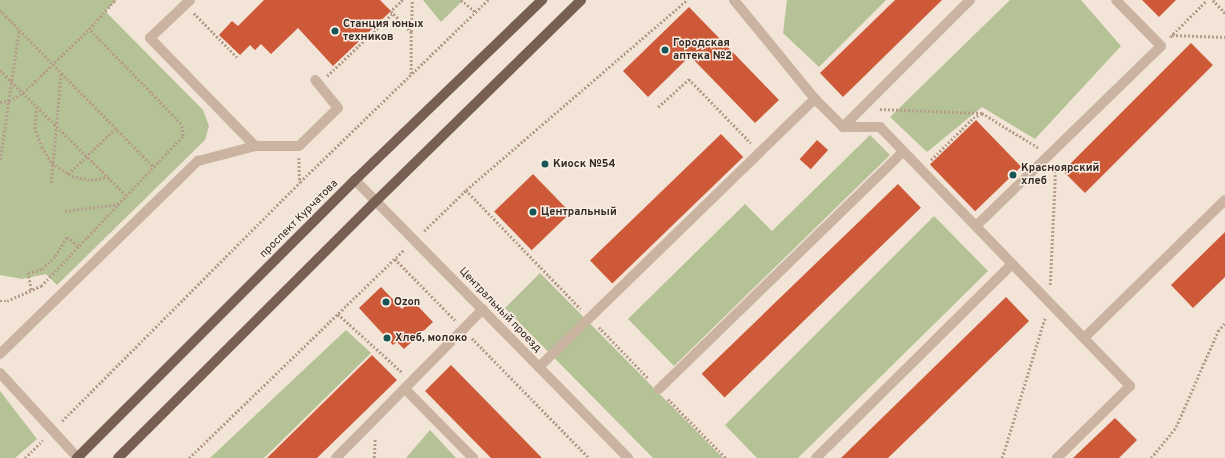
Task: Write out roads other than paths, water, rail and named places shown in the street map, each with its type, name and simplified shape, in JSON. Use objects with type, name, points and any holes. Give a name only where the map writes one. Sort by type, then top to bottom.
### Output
[{"type":"main road","name":"проспект Курчатова","points":[[77,458],[355,180],[542,0]]},
{"type":"main road","points":[[118,458],[376,201],[581,0]]},
{"type":"street","points":[[734,0],[815,98],[843,127],[880,128],[1130,386],[1057,458]]},
{"type":"street","points":[[843,127],[970,0]]},
{"type":"street","points":[[976,226],[1161,46],[1116,0]]},
{"type":"street","points":[[188,2],[150,38],[256,146]]},
{"type":"street","points":[[0,354],[198,161],[256,146],[299,146],[338,108],[317,82]]},
{"type":"street","points":[[539,367],[815,98]]},
{"type":"street","points":[[659,390],[903,152]]},
{"type":"street","name":"Центральный проезд","points":[[355,180],[628,458]]},
{"type":"street","points":[[1084,338],[1225,200]]},
{"type":"street","points":[[816,458],[1012,264]]},
{"type":"street","points":[[336,458],[483,309]]},
{"type":"street","points":[[0,373],[77,458]]},
{"type":"street","points":[[405,389],[473,458]]},
{"type":"place","name":"Станция юных техников","points":[[335,31]]},
{"type":"place","name":"Городская аптека №2","points":[[665,50]]},
{"type":"place","name":"Киоск №54","points":[[545,164]]},
{"type":"place","name":"Красноярский хлеб","points":[[1013,175]]},
{"type":"place","name":"Центральный","points":[[533,212]]},
{"type":"place","name":"Ozon","points":[[386,302]]},
{"type":"place","name":"Хлеб, молоко","points":[[387,338]]}]
